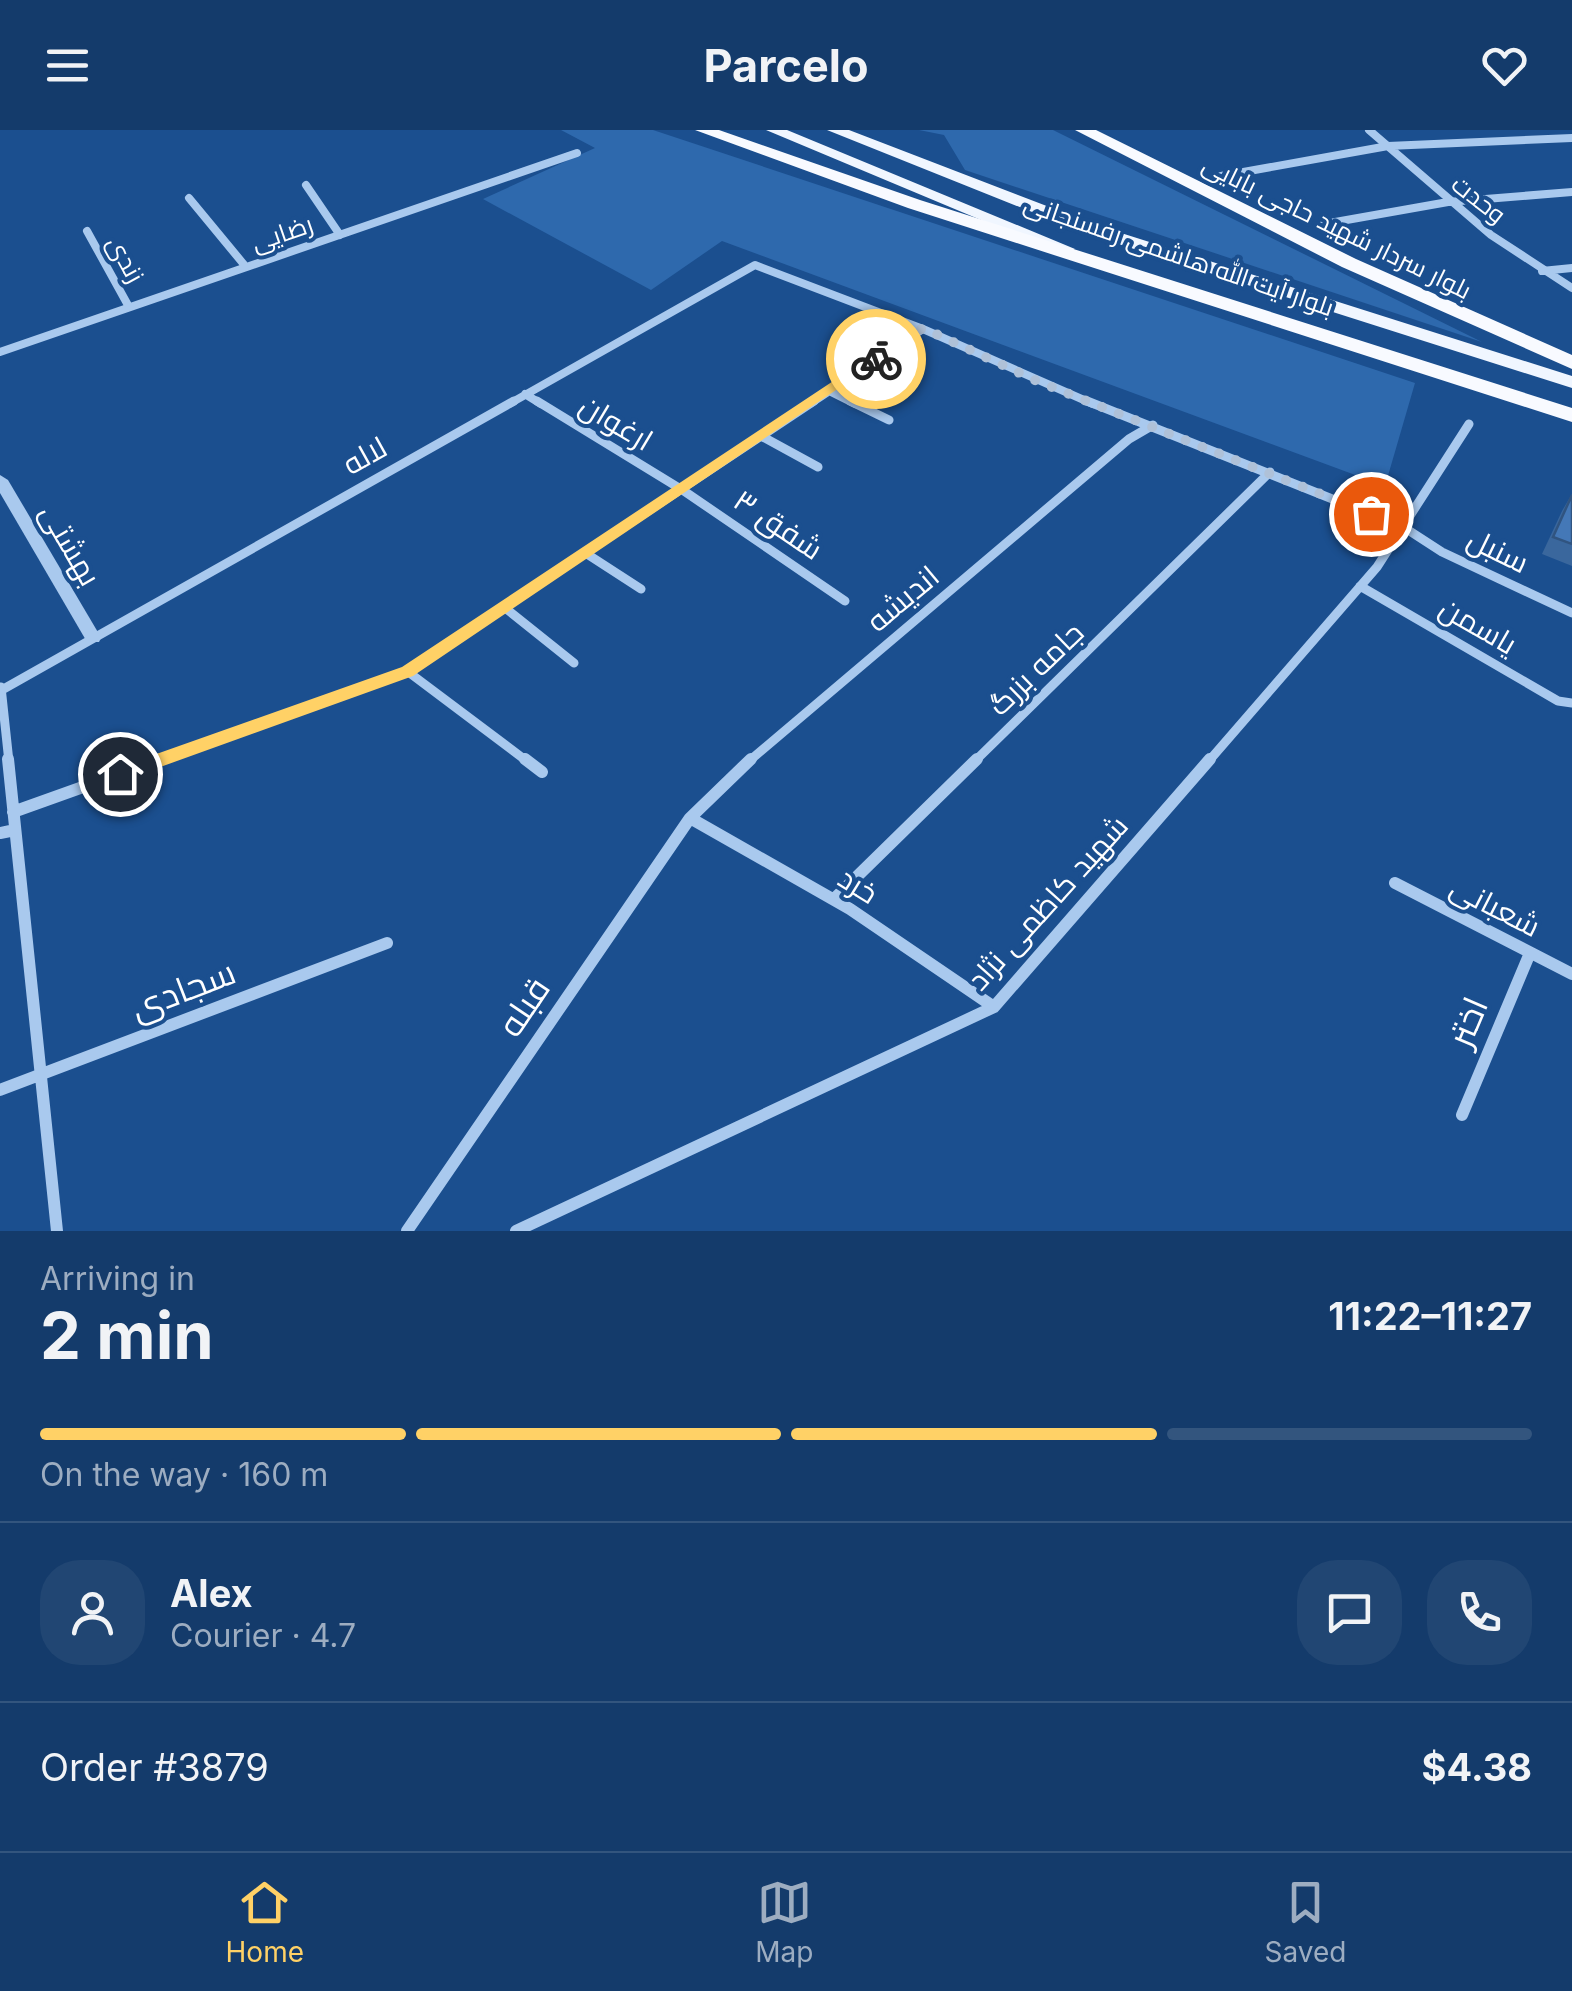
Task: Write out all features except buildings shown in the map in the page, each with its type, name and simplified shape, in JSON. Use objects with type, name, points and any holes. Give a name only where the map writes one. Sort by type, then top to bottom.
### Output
[{"type":"highway","points":[[702,130],[914,204],[1076,253]]},
{"type":"highway","name":"بلوار سردار شهید حاجی بابایی","points":[[1082,130],[1349,264],[1572,363]]},
{"type":"highway","name":"بلوار آیت الله هاشمی رفسنجانی","points":[[1076,253],[1572,415]]},
{"type":"main road","name":"بلوار آیت الله هاشمی رفسنجانی","points":[[774,130],[1076,253]]},
{"type":"main road","name":"بلوار آیت الله هاشمی رفسنجانی","points":[[835,130],[1094,230],[1572,382]]},
{"type":"street","name":"وحدت","points":[[1369,130],[1448,202],[1540,272],[1572,288]]},
{"type":"street","points":[[1221,176],[1388,146],[1572,138]]},
{"type":"street","name":"رضایی","points":[[0,352],[577,153]]},
{"type":"street","points":[[306,185],[340,235]]},
{"type":"street","points":[[1324,224],[1448,202],[1572,192]]},
{"type":"street","points":[[189,198],[246,267]]},
{"type":"street","name":"زندی","points":[[87,232],[129,307]]},
{"type":"street","name":"سنبل","points":[[755,265],[923,328],[1039,382],[1404,528],[1442,552],[1572,613]]},
{"type":"street","name":"لاله","points":[[2,688],[755,265]]},
{"type":"street","points":[[1540,272],[1572,268]]},
{"type":"street","points":[[13,812],[407,672],[684,491],[923,328]]},
{"type":"street","points":[[829,391],[889,420]]},
{"type":"street","name":"ارغوان","points":[[525,394],[684,491]]},
{"type":"street","name":"شهید کاظمی نژاد","points":[[516,1231],[994,1007],[1360,586],[1404,528],[1469,424]]},
{"type":"street","name":"اندیشه","points":[[690,818],[762,748],[1129,439],[1153,425]]},
{"type":"street","points":[[763,437],[818,468]]},
{"type":"street","name":"جامه بزرگ","points":[[834,899],[1270,472]]},
{"type":"street","name":"بهشتی","points":[[0,480],[93,638]]},
{"type":"street","name":"شفق ۳","points":[[684,491],[845,600]]},
{"type":"street","points":[[587,554],[641,589]]},
{"type":"street","name":"یاسمن","points":[[1360,586],[1558,701],[1572,704]]},
{"type":"street","points":[[504,607],[574,663]]},
{"type":"street","points":[[407,672],[542,772]]},
{"type":"street","points":[[2,688],[56,1231]]},
{"type":"street","name":"خرد","points":[[690,818],[834,899],[994,1007]]},
{"type":"street","name":"قبله","points":[[408,1231],[690,818]]},
{"type":"street","points":[[0,834],[15,830]]},
{"type":"street","name":"شعبانی","points":[[1395,884],[1572,974]]},
{"type":"street","name":"سجادی","points":[[0,1090],[386,943]]},
{"type":"street","name":"اختر","points":[[1462,1115],[1530,952]]},
{"type":"shaded area","points":[[561,130],[653,130],[1415,383],[1385,486],[722,241],[651,290],[483,199],[595,148]]},
{"type":"shaded area","points":[[919,130],[1053,130],[1482,342],[965,170],[944,135]]},
{"type":"way so far","points":[[876,359],[923,328],[1039,382],[1371,514]]},
{"type":"route","points":[[120,774],[407,672],[876,359]]}]
